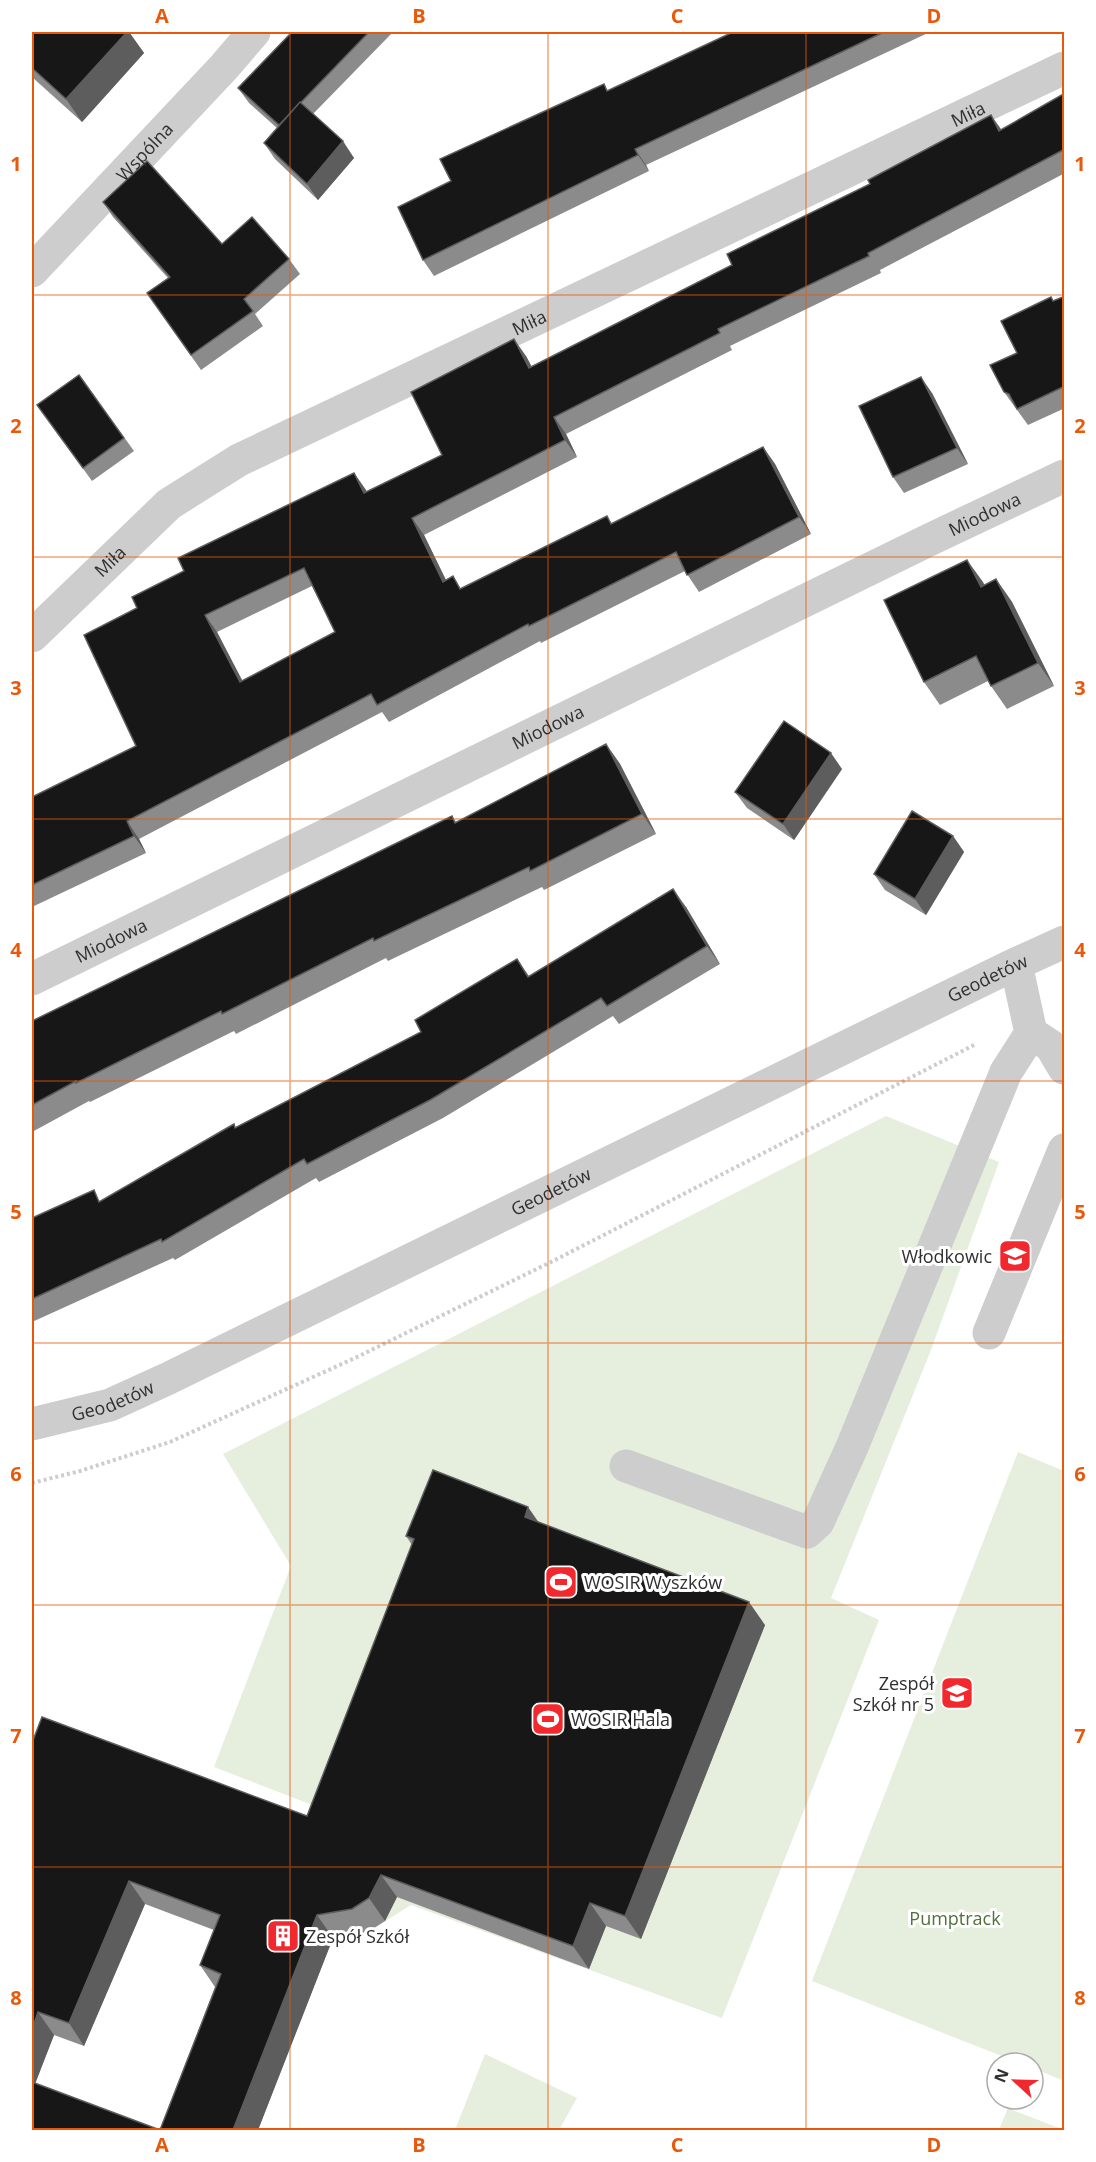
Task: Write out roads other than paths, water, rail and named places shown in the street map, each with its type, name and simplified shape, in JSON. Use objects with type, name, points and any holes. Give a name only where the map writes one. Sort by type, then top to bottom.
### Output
[{"type":"street","name":"Wspólna","points":[[32,271],[224,67],[254,32]]},
{"type":"street","name":"Miła","points":[[32,636],[169,504],[239,460],[1065,68]]},
{"type":"street","name":"Miodowa","points":[[32,979],[918,545],[1065,476]]},
{"type":"street","name":"Geodetów","points":[[32,1424],[110,1405],[167,1379],[1065,942]]},
{"type":"street","points":[[1016,964],[1031,1033],[1051,1046],[1065,1068]]},
{"type":"street","points":[[626,1466],[807,1532],[818,1522],[856,1436],[1006,1072],[1031,1033]]},
{"type":"street","points":[[989,1333],[1065,1150]]},
{"type":"place","name":"Włodkowic","points":[[1015,1256]]},
{"type":"place","name":"WOSIR Wyszków","points":[[561,1582]]},
{"type":"place","name":"Zespół Szkół nr 5","points":[[957,1693]]},
{"type":"place","name":"WOSIR Hala","points":[[548,1719]]},
{"type":"place","name":"Zespół Szkół","points":[[283,1936]]},
{"type":"park label","name":"Pumptrack","points":[[955,1918]]}]
